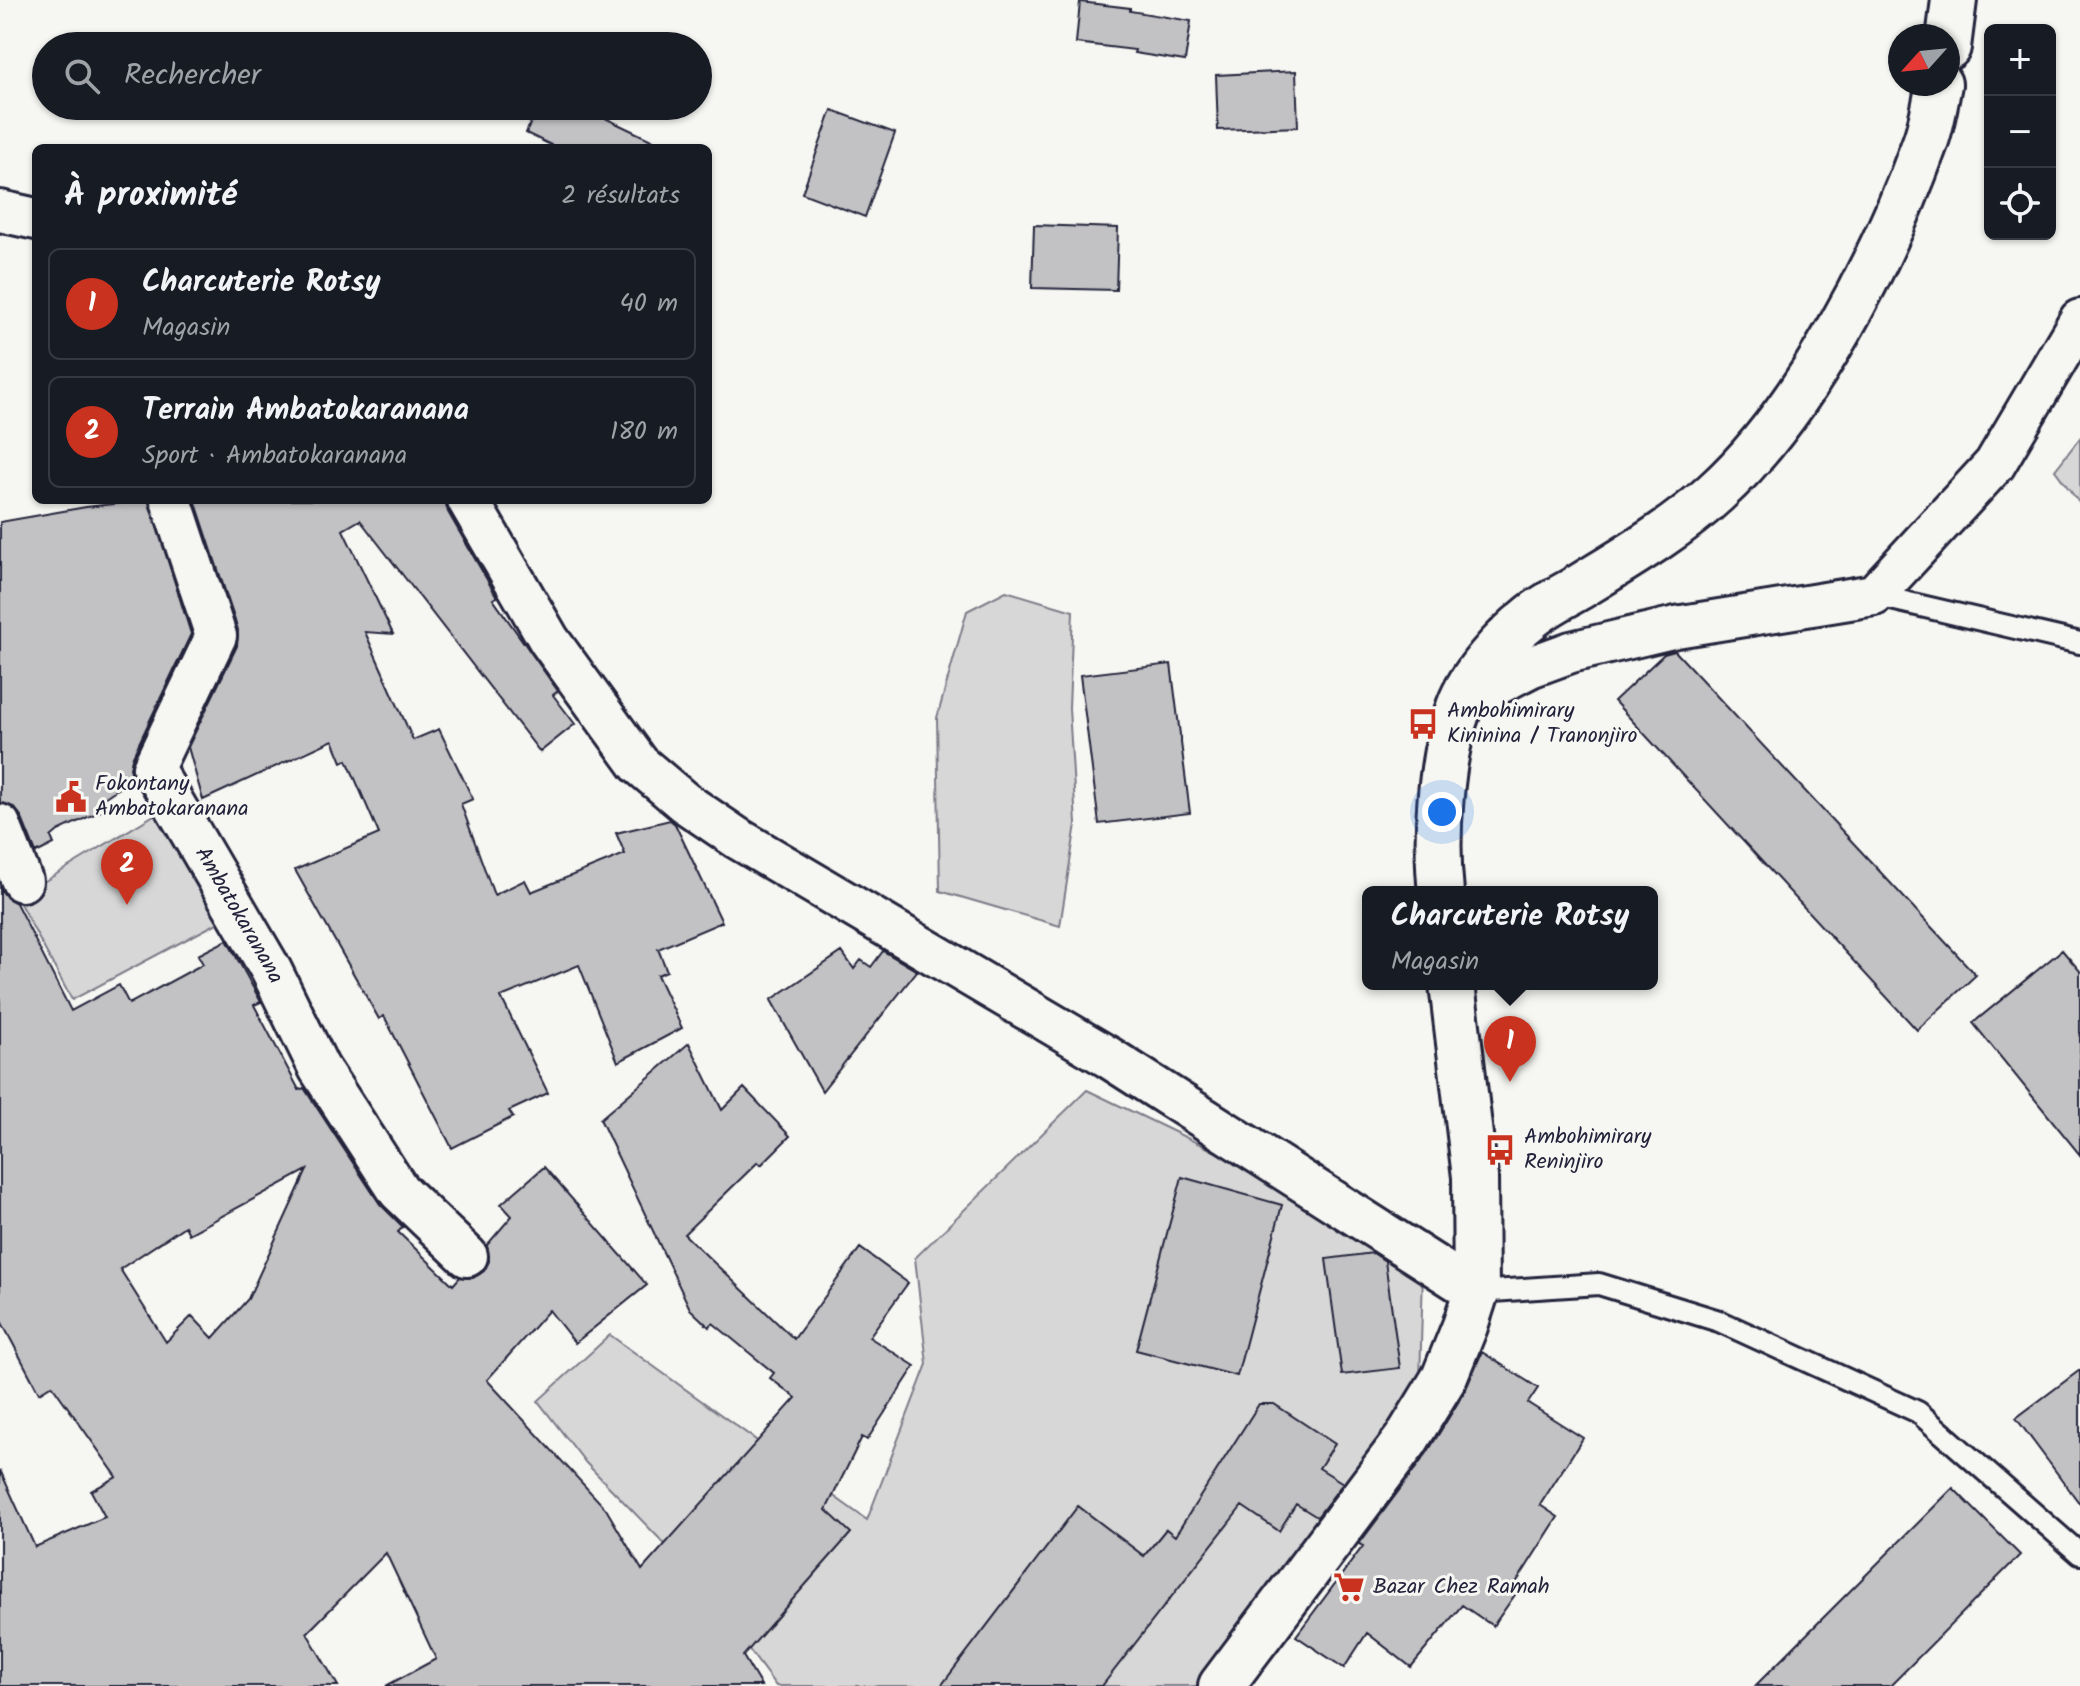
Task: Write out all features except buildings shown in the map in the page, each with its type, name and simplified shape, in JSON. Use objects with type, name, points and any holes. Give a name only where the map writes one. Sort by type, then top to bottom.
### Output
[{"type":"street","points":[[1951,24],[1954,0]]},
{"type":"street","points":[[1440,886],[1437,856],[1443,794],[1449,742],[1459,704],[1485,663],[1530,618],[1660,537],[1716,492],[1771,433],[1828,346],[1882,245],[1926,140],[1936,96]]},
{"type":"street","points":[[0,211],[32,218]]},
{"type":"street","points":[[1459,704],[1530,667],[1571,652],[1676,627],[1874,595],[1995,464],[2080,320]]},
{"type":"street","name":"Ambatokaranana","points":[[172,504],[216,636],[153,768],[271,970],[319,1068],[399,1191],[467,1256]]},
{"type":"street","points":[[470,504],[549,640],[597,709],[639,764],[684,802],[737,838],[1108,1057],[1476,1292]]},
{"type":"street","points":[[0,825],[22,881]]},
{"type":"street","points":[[1221,1686],[1406,1440],[1444,1378],[1465,1326],[1476,1292],[1475,1177],[1453,990]]},
{"type":"lane","points":[[1874,595],[2080,643]]},
{"type":"lane","points":[[1476,1292],[1599,1284],[1719,1321],[1918,1412],[2080,1554]]},
{"type":"shaded area","points":[[2080,438],[2080,504],[2055,470]]},
{"type":"shaded area","points":[[1006,591],[1073,611],[1069,708],[1076,824],[1060,926],[940,891],[937,718],[967,611]]},
{"type":"shaded area","points":[[174,803],[238,912],[72,1000],[17,898]]},
{"type":"shaded area","points":[[1087,1090],[1333,1208],[1423,1272],[1420,1381],[1202,1686],[776,1686],[690,1570],[586,1463],[538,1401],[610,1335],[867,1520],[927,1364],[915,1258]]},
{"type":"place","name":"Ambohimirary Kininina / Tranonjiro","points":[[1423,724]]},
{"type":"place","name":"Fokontany Ambatokaranana","points":[[71,797]]},
{"type":"place","name":"Terrain Ambatokaranana","points":[[127,905]]},
{"type":"place","name":"Charcuterie Rotsy","points":[[1510,1082]]},
{"type":"place","name":"Ambohimirary Reninjiro","points":[[1500,1150]]},
{"type":"place","name":"Bazar Chez Ramah","points":[[1349,1587]]}]
